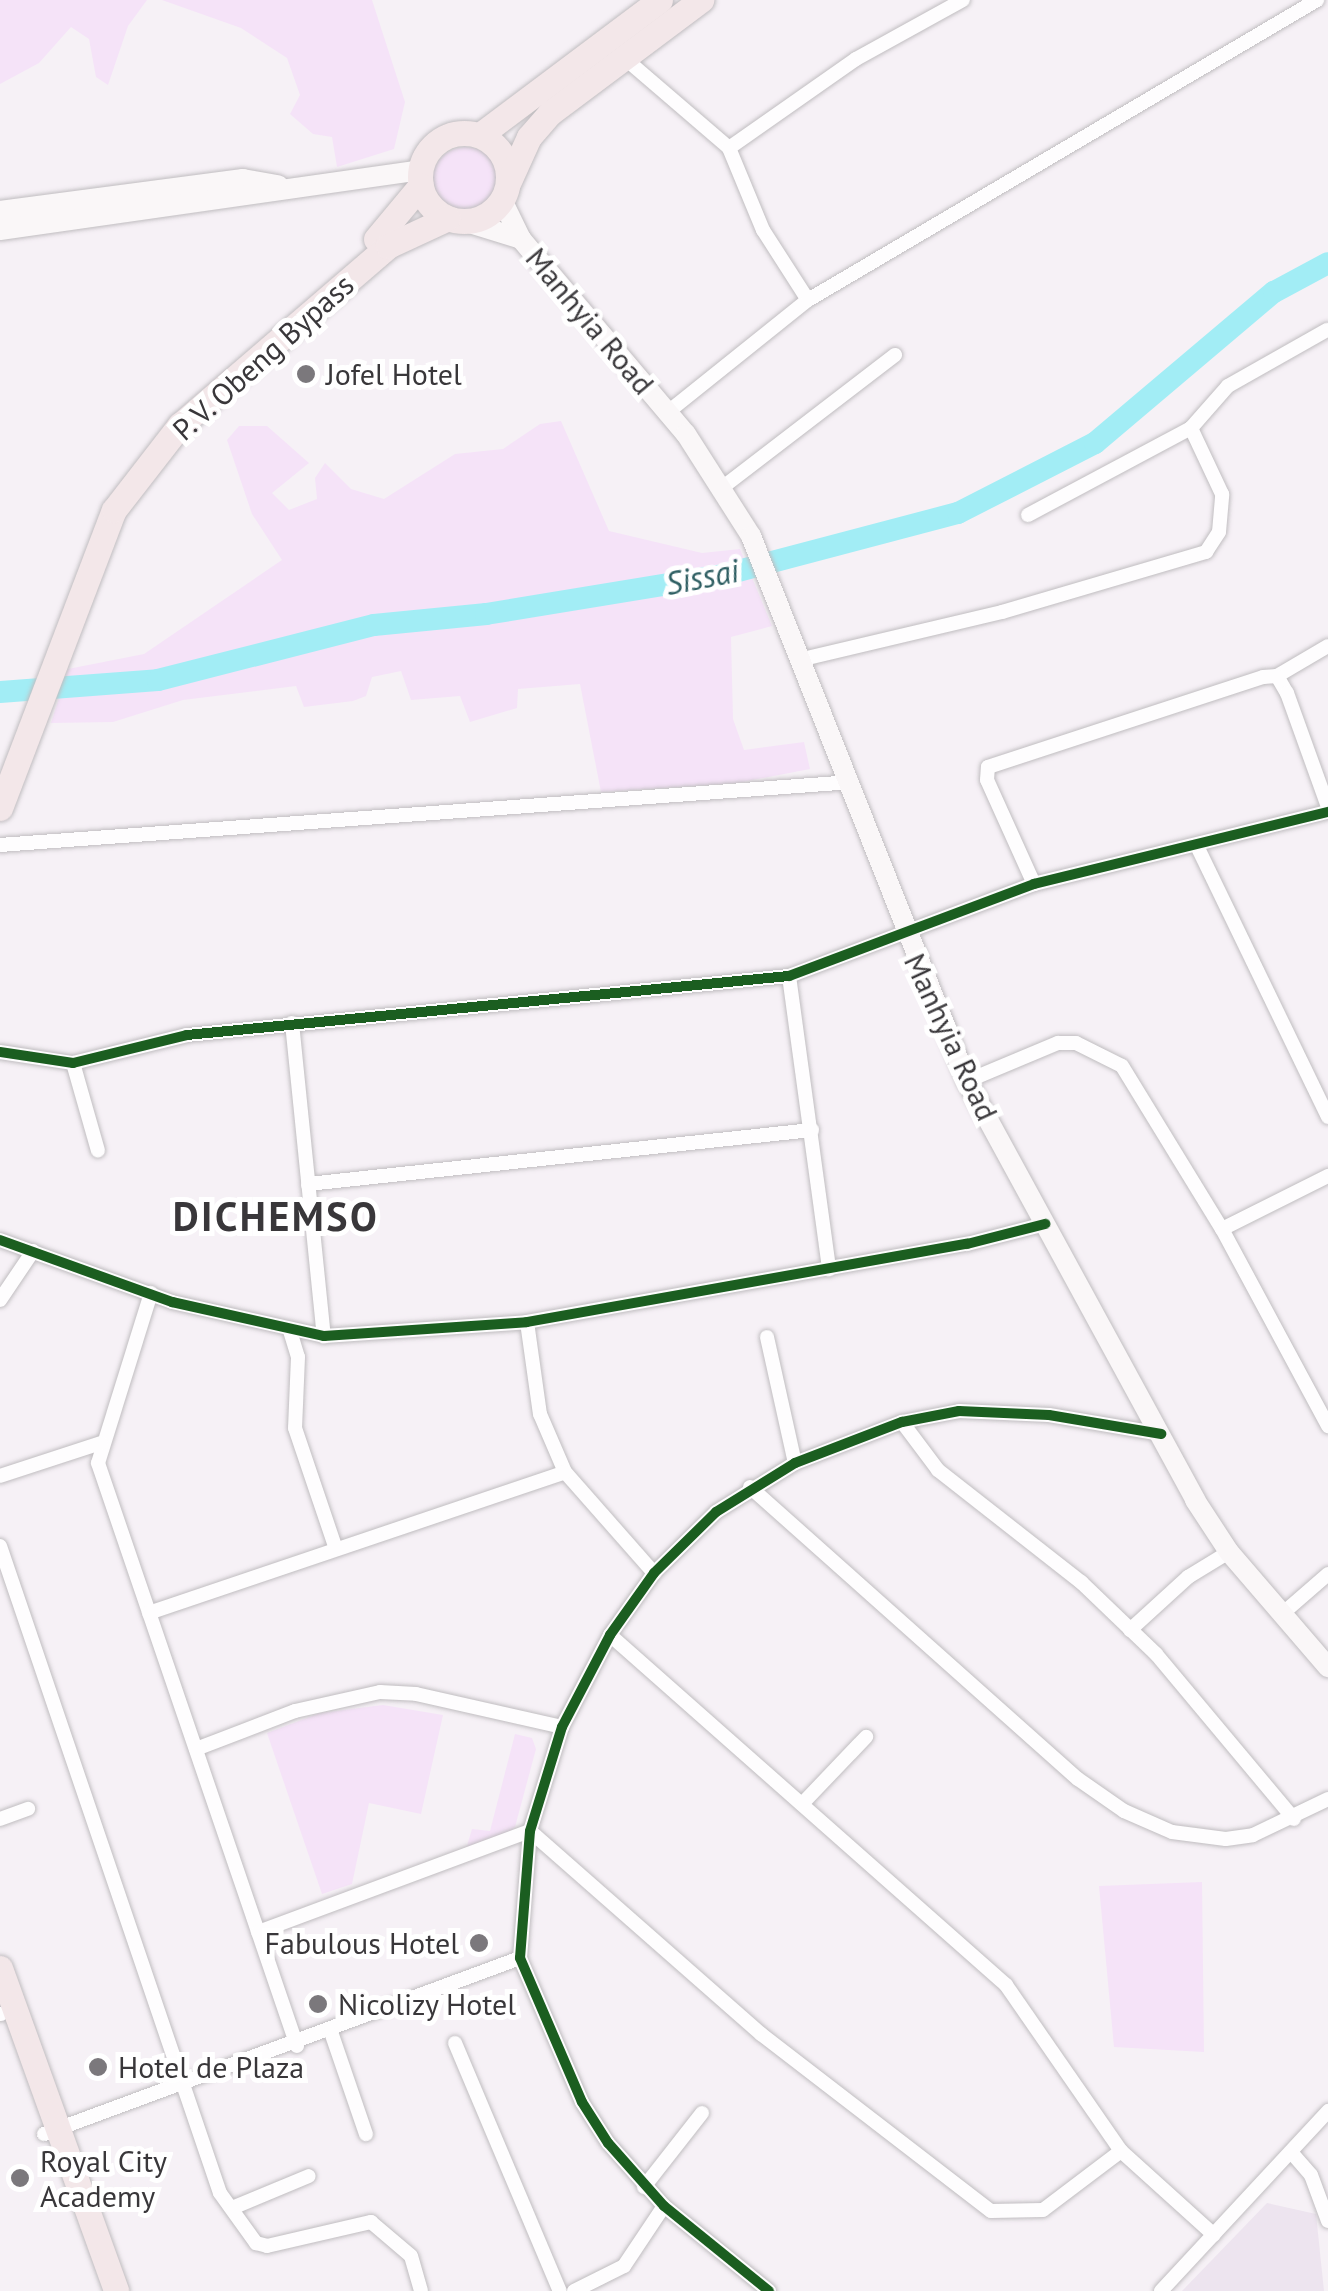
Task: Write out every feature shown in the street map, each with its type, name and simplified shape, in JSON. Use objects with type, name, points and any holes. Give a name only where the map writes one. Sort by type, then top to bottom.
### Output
[{"type":"highway","points":[[660,0],[480,135],[454,134],[436,142],[421,178],[428,202],[455,219],[478,219],[505,190],[530,137],[550,113],[621,54],[701,0]]},
{"type":"highway","points":[[480,135],[506,162],[505,190]]},
{"type":"highway","name":"P. V. Obeng Bypass","points":[[0,808],[102,503],[170,415],[377,238],[421,178]]},
{"type":"highway","name":"P. V. Obeng Bypass","points":[[0,760],[36,691],[114,510],[180,425],[388,246],[455,219]]},
{"type":"highway","points":[[0,1968],[102,2291]]},
{"type":"highway","points":[[0,2013],[116,2291]]},
{"type":"main road","points":[[0,230],[285,187],[421,178]]},
{"type":"main road","points":[[0,211],[243,179],[285,187]]},
{"type":"main road","name":"Manhyia Road","points":[[505,190],[521,239],[668,412],[723,487],[752,536],[852,782],[904,933],[967,1081],[1229,1552],[1328,1668]]},
{"type":"main road","points":[[455,219],[521,239]]},
{"type":"street","points":[[729,148],[856,58],[963,0]]},
{"type":"street","points":[[668,412],[808,300],[1317,0]]},
{"type":"street","points":[[621,54],[729,148],[762,230],[808,300]]},
{"type":"street","points":[[1028,515],[1190,428],[1228,386],[1327,330]]},
{"type":"street","points":[[723,487],[896,355]]},
{"type":"street","points":[[804,659],[1076,592],[1206,552],[1219,532],[1222,494],[1190,428]]},
{"type":"street","points":[[1034,884],[987,780],[988,767],[1277,676],[1328,646]]},
{"type":"street","points":[[0,1052],[73,1063],[187,1035],[292,1023],[602,1000],[788,976],[1034,884],[1328,810],[1277,676]]},
{"type":"street","points":[[0,846],[852,782]]},
{"type":"street","points":[[1197,846],[1328,1117]]},
{"type":"street","points":[[788,976],[830,1269]]},
{"type":"street","points":[[292,1023],[324,1336]]},
{"type":"street","points":[[967,1081],[1058,1043],[1099,1052],[1138,1086],[1222,1228],[1328,1426]]},
{"type":"street","points":[[73,1063],[98,1151]]},
{"type":"street","points":[[308,1184],[812,1130]]},
{"type":"street","points":[[1222,1228],[1328,1176]]},
{"type":"street","points":[[0,1240],[151,1294],[290,1331],[324,1336],[527,1322],[830,1269],[1045,1224]]},
{"type":"street","points":[[0,1300],[33,1251]]},
{"type":"street","points":[[151,1294],[101,1442],[98,1463],[297,2046]]},
{"type":"street","points":[[527,1322],[540,1414],[565,1472],[654,1572]]},
{"type":"street","points":[[290,1331],[298,1357],[295,1428],[336,1550]]},
{"type":"street","points":[[767,1337],[796,1463]]},
{"type":"street","points":[[769,2291],[644,2187],[582,2102],[520,1958],[530,1831],[562,1727],[610,1635],[654,1572],[750,1488],[796,1463],[902,1422],[1000,1410],[1161,1434]]},
{"type":"street","points":[[902,1422],[938,1470],[1130,1630],[1294,1819]]},
{"type":"street","points":[[0,1476],[101,1442]]},
{"type":"street","points":[[149,1613],[565,1472]]},
{"type":"street","points":[[750,1488],[1078,1778],[1124,1812],[1172,1832],[1226,1840],[1294,1819],[1328,1799]]},
{"type":"street","points":[[0,1546],[187,2084],[220,2193],[256,2243],[267,2246],[370,2222],[411,2256],[422,2291]]},
{"type":"street","points":[[1130,1630],[1188,1577],[1229,1552]]},
{"type":"street","points":[[1282,1614],[1328,1574]]},
{"type":"street","points":[[610,1635],[1006,1985],[1120,2151],[1214,2235]]},
{"type":"street","points":[[196,1749],[295,1712],[380,1692],[416,1694],[562,1727]]},
{"type":"street","points":[[802,1804],[866,1737]]},
{"type":"street","points":[[0,1819],[28,1809]]},
{"type":"street","points":[[258,1932],[530,1831]]},
{"type":"street","points":[[530,1831],[761,2034],[991,2211],[1043,2210],[1120,2151]]},
{"type":"street","points":[[51,2132],[297,2046],[520,1958]]},
{"type":"street","points":[[331,2032],[366,2134]]},
{"type":"street","points":[[455,2043],[560,2291]]},
{"type":"street","points":[[1161,2291],[1328,2110]]},
{"type":"street","points":[[644,2187],[702,2113]]},
{"type":"street","points":[[1291,2152],[1310,2175],[1328,2221]]},
{"type":"street","points":[[232,2208],[310,2176]]},
{"type":"street","points":[[574,2291],[624,2266],[664,2206]]},
{"type":"shaded area","points":[[0,0],[147,0],[128,26],[108,85],[96,77],[89,39],[71,27],[39,63],[0,84]]},
{"type":"shaded area","points":[[162,0],[372,0],[405,102],[394,149],[337,167],[332,137],[313,134],[290,114],[300,95],[287,58],[241,28]]},
{"type":"shaded area","points":[[466,147],[490,157],[500,181],[490,205],[466,215],[442,205],[432,181],[442,157]]},
{"type":"shaded area","points":[[561,421],[609,531],[702,553],[740,549],[772,626],[731,637],[733,719],[744,750],[804,742],[810,769],[737,783],[601,792],[580,684],[518,689],[517,708],[470,722],[460,696],[411,700],[401,671],[372,677],[366,696],[353,701],[304,707],[296,686],[183,700],[113,722],[51,723],[68,669],[144,654],[282,560],[252,514],[227,440],[239,426],[267,426],[309,463],[272,493],[289,510],[317,499],[315,478],[325,463],[351,489],[384,499],[455,454],[503,449],[540,424]]},
{"type":"shaded area","points":[[383,1705],[443,1715],[421,1814],[369,1803],[352,1884],[322,1894],[267,1733],[320,1713]]},
{"type":"shaded area","points":[[515,1734],[532,1738],[536,1749],[515,1827],[498,1841],[466,1849],[472,1829],[490,1831]]},
{"type":"shaded area","points":[[1202,1882],[1204,2052],[1114,2047],[1099,1886]]},
{"type":"shaded area","points":[[1267,2203],[1316,2214],[1324,2291],[1182,2291]]},
{"type":"waterway","name":"Sissai","points":[[0,692],[158,680],[374,625],[486,614],[723,575],[958,513],[1095,443],[1274,292],[1328,263]]},
{"type":"cycle path","points":[[0,1052],[73,1063],[187,1035],[789,976],[1034,884],[1328,812]]},
{"type":"cycle path","points":[[0,1240],[172,1302],[324,1336],[527,1322],[967,1244],[1045,1224]]},
{"type":"cycle path","points":[[769,2291],[664,2206],[608,2143],[582,2102],[520,1958],[530,1831],[562,1727],[610,1635],[654,1573],[716,1512],[795,1463],[902,1422],[959,1411],[1049,1415],[1161,1434]]},
{"type":"place","name":"Jofel Hotel","points":[[306,374]]},
{"type":"place","name":"Fabulous Hotel","points":[[479,1943]]},
{"type":"place","name":"Nicolizy Hotel","points":[[318,2004]]},
{"type":"place","name":"Hotel de Plaza","points":[[98,2067]]},
{"type":"place","name":"Royal City Academy","points":[[20,2178]]},
{"type":"district","name":"DICHEMSO","points":[[276,1216]]}]
